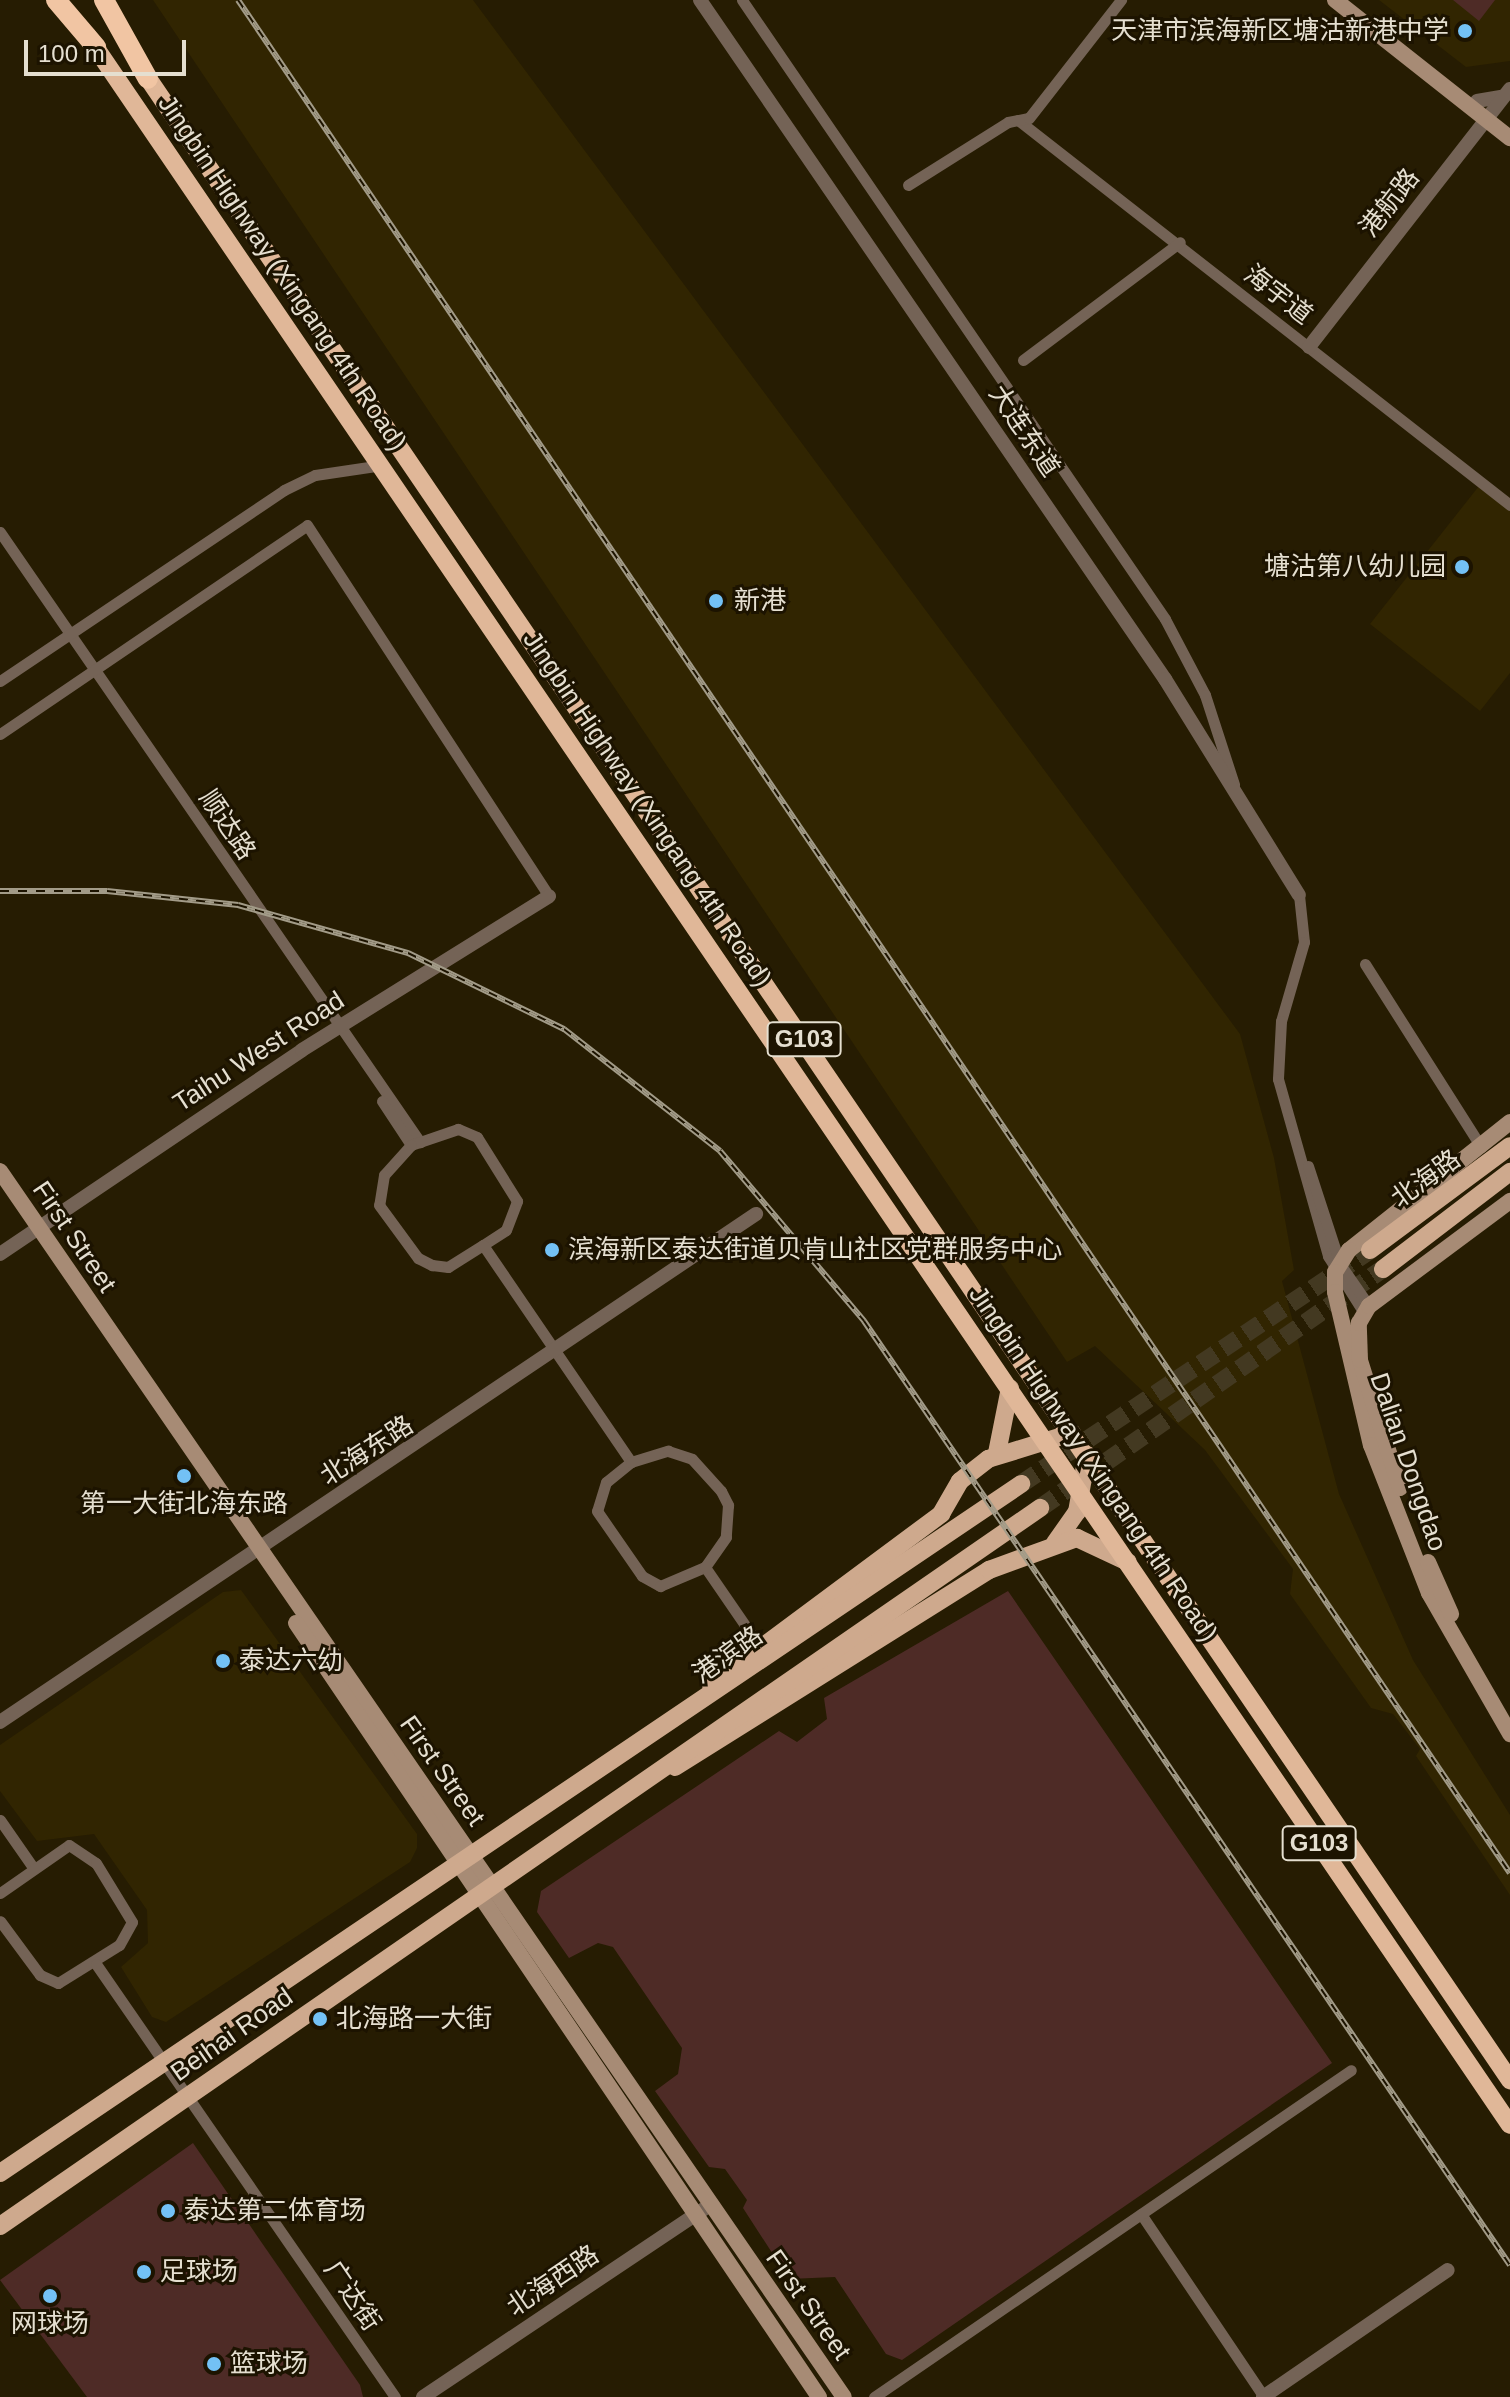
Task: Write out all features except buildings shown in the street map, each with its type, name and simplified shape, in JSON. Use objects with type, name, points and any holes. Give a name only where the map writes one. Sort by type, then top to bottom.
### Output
[{"type":"highway","points":[[56,0],[96,47]]},
{"type":"highway","name":"Jingbin Highway (Xingang 4th Road)","points":[[63,0],[1510,2125]]},
{"type":"highway","name":"Jingbin Highway (Xingang 4th Road)","points":[[95,0],[1510,2080]]},
{"type":"highway","points":[[104,0],[148,79]]},
{"type":"main road","points":[[1343,1],[1477,101],[1510,138]]},
{"type":"main road","points":[[1343,1],[1495,120]]},
{"type":"main road","points":[[1338,1268],[1510,1122]]},
{"type":"main road","name":"北海路","points":[[1370,1250],[1510,1146]]},
{"type":"main road","name":"First Street","points":[[0,1171],[33,1228],[704,2209],[844,2397]]},
{"type":"main road","name":"北海路","points":[[1383,1269],[1510,1172]]},
{"type":"main road","name":"First Street","points":[[0,1187],[33,1228]]},
{"type":"main road","points":[[1367,1310],[1510,1201]]},
{"type":"main road","name":"Dalian Dongdao","points":[[1338,1268],[1343,1340],[1371,1445],[1429,1593],[1510,1734]]},
{"type":"main road","name":"Dalian Dongdao","points":[[1367,1310],[1358,1347],[1388,1456],[1457,1626],[1510,1715]]},
{"type":"main road","points":[[997,1453],[1007,1432],[1010,1388]]},
{"type":"main road","points":[[623,1753],[760,1647],[941,1514],[960,1481],[997,1453],[1072,1433]]},
{"type":"main road","points":[[1047,1550],[1072,1523],[1083,1494],[1087,1455]]},
{"type":"main road","name":"港滨路","points":[[464,1857],[1021,1484]]},
{"type":"main road","points":[[640,1784],[1040,1508]]},
{"type":"main road","points":[[640,1784],[725,1741],[989,1570],[1077,1538],[1128,1562]]},
{"type":"main road","name":"Beihai Road","points":[[0,2226],[640,1784]]},
{"type":"main road","name":"Beihai Road","points":[[0,2173],[464,1857]]},
{"type":"main road","name":"First Street","points":[[704,2209],[819,2397]]},
{"type":"street","name":"大连东道","points":[[700,0],[1236,792],[1299,895]]},
{"type":"street","points":[[742,0],[1172,630],[1205,695],[1236,792]]},
{"type":"street","points":[[908,185],[1021,120],[1121,0]]},
{"type":"street","points":[[1477,101],[1508,95]]},
{"type":"street","name":"港航路","points":[[1312,348],[1495,120],[1508,95]]},
{"type":"street","name":"海宇道","points":[[1021,120],[1510,503]]},
{"type":"street","points":[[1023,360],[1179,243]]},
{"type":"street","points":[[0,681],[284,490],[315,475],[382,465]]},
{"type":"street","points":[[0,734],[307,525],[547,894]]},
{"type":"street","name":"顺达路","points":[[0,532],[67,636]]},
{"type":"street","name":"顺达路","points":[[0,543],[92,671],[416,1143]]},
{"type":"street","name":"Taihu West Road","points":[[0,1254],[33,1228],[334,1026],[547,894]]},
{"type":"street","points":[[1299,895],[1308,910],[1309,943],[1282,1065],[1338,1268],[1367,1310]]},
{"type":"street","points":[[1365,964],[1481,1147]]},
{"type":"street","points":[[458,1129],[477,1137],[511,1188],[516,1213],[483,1245],[448,1267],[432,1265],[418,1258],[379,1205],[384,1175],[416,1143],[458,1129]]},
{"type":"street","name":"北海东路","points":[[0,1722],[557,1354],[756,1214]]},
{"type":"street","name":"Taihu West Road","points":[[0,1246],[33,1228]]},
{"type":"street","points":[[483,1245],[631,1462]]},
{"type":"street","points":[[668,1451],[692,1459],[721,1491],[728,1505],[726,1537],[705,1567],[660,1586],[642,1576],[597,1511],[606,1482],[631,1462],[668,1451]]},
{"type":"street","points":[[705,1567],[760,1647]]},
{"type":"street","points":[[0,1820],[32,1866]]},
{"type":"street","points":[[0,1893],[32,1866],[69,1845],[80,1848],[130,1913],[127,1937],[96,1964],[58,1983],[45,1980],[0,1921]]},
{"type":"street","name":"广达街","points":[[96,1964],[395,2397]]},
{"type":"street","points":[[874,2397],[1351,2070]]},
{"type":"street","name":"北海西路","points":[[423,2397],[704,2209]]},
{"type":"street","points":[[1141,2214],[1264,2397],[1451,2273],[1279,2397]]},
{"type":"shaded area","points":[[153,0],[473,0],[1240,1034],[1274,1158],[1294,1270],[1282,1281],[1339,1494],[1413,1660],[1510,1815],[1510,1895],[1416,1756],[1420,1749],[1393,1714],[1371,1708],[1290,1594],[1293,1569],[1205,1450],[1095,1346],[1067,1362]]},
{"type":"shaded area","name":"天津市滨海新区塘沽新港中学","points":[[1379,0],[1510,0],[1510,61],[1466,67]]},
{"type":"shaded area","points":[[1453,0],[1495,0],[1479,21]]},
{"type":"shaded area","name":"塘沽第八幼儿园","points":[[1479,486],[1510,511],[1510,673],[1480,711],[1370,624]]},
{"type":"shaded area","points":[[241,1590],[417,1834],[417,1848],[410,1862],[166,2022],[152,2017],[121,1967],[148,1943],[147,1910],[94,1834],[37,1841],[0,1791],[0,1745],[223,1592]]},
{"type":"shaded area","points":[[1008,1591],[1332,2063],[902,2360],[886,2354],[835,2277],[789,2279],[743,2208],[747,2200],[725,2169],[709,2167],[655,2091],[678,2074],[682,2048],[613,1947],[598,1943],[569,1958],[537,1912],[541,1891],[779,1731],[797,1742],[827,1719],[824,1698]]},
{"type":"shaded area","name":"泰达第二体育场","points":[[193,2143],[360,2385],[363,2397],[87,2397],[0,2280]]},
{"type":"tunnel","points":[[1021,1484],[1370,1250]]},
{"type":"tunnel","points":[[1040,1508],[1383,1269]]},
{"type":"railway","points":[[238,0],[1510,1873]]},
{"type":"railway","points":[[0,891],[107,891],[238,905],[408,953],[564,1029],[720,1151],[864,1321],[1510,2265]]},
{"type":"place","name":"天津市滨海新区塘沽新港中学","points":[[1465,31]]},
{"type":"place","name":"塘沽第八幼儿园","points":[[1462,567]]},
{"type":"place","name":"新港","points":[[716,601]]},
{"type":"place","name":"滨海新区泰达街道贝肯山社区党群服务中心","points":[[552,1250]]},
{"type":"place","name":"第一大街北海东路","points":[[184,1476]]},
{"type":"place","name":"泰达六幼","points":[[223,1661]]},
{"type":"place","name":"北海路一大街","points":[[320,2019]]},
{"type":"place","name":"泰达第二体育场","points":[[168,2211]]},
{"type":"place","name":"足球场","points":[[144,2272]]},
{"type":"place","name":"网球场","points":[[50,2296]]},
{"type":"place","name":"篮球场","points":[[214,2364]]}]
